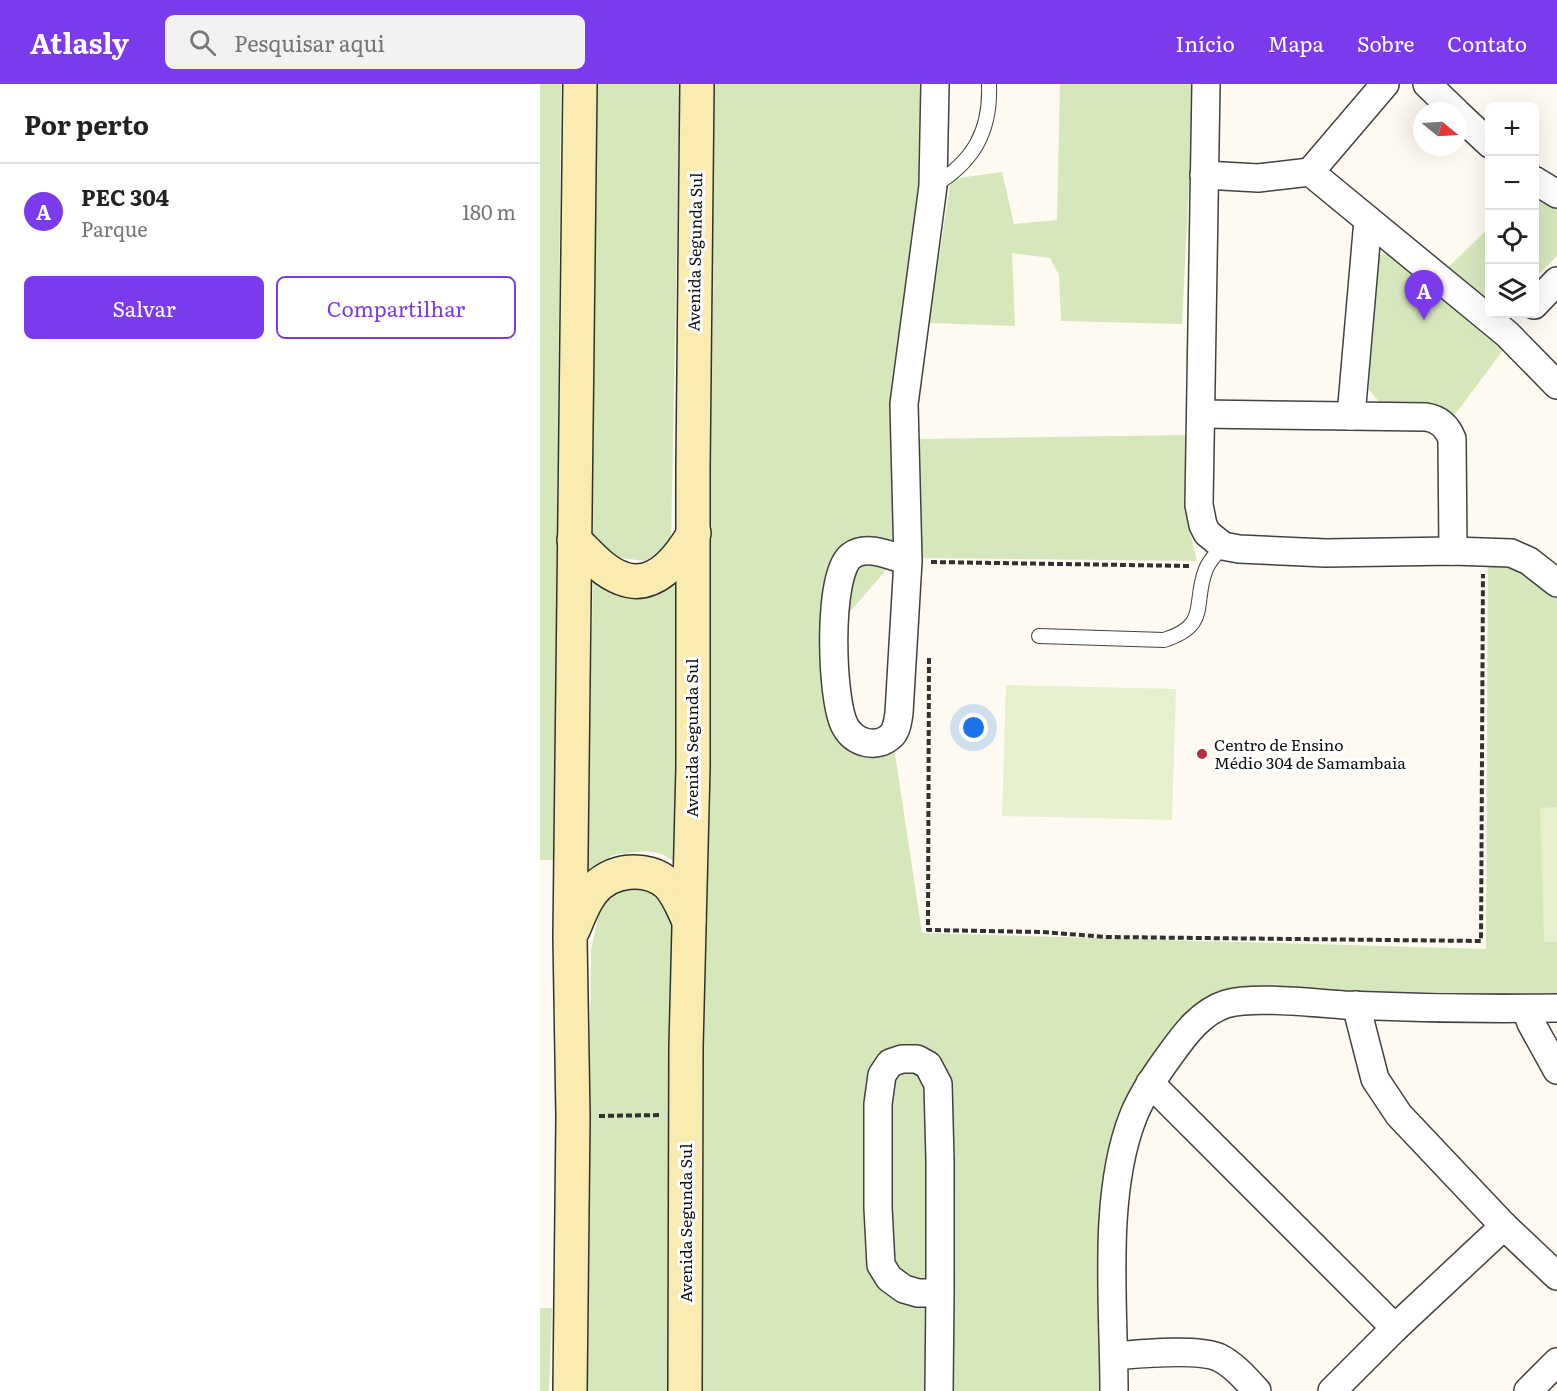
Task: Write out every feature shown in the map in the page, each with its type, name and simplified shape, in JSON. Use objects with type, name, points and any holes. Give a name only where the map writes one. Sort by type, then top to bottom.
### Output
[{"type":"main road","points":[[570,1391],[573,1117],[570,937],[580,84]]},
{"type":"main road","name":"Avenida Segunda Sul","points":[[685,1391],[697,84]]},
{"type":"main road","points":[[574,540],[593,559],[619,578],[633,581],[662,573],[673,564],[694,533]]},
{"type":"main road","points":[[570,937],[592,891],[615,874],[624,872],[647,874],[666,882],[679,899],[690,922]]},
{"type":"street","points":[[919,567],[875,551],[861,552],[852,555],[845,562],[838,577],[835,594],[836,690],[845,726],[860,741],[871,744],[883,741],[892,734],[899,713],[919,567],[904,404],[933,186],[935,84]]},
{"type":"street","points":[[1206,84],[1199,505],[1203,525],[1215,556],[1488,552],[1518,555],[1557,583]]},
{"type":"street","points":[[1204,175],[1258,178],[1310,172],[1385,84]]},
{"type":"street","points":[[1426,84],[1445,102]]},
{"type":"street","points":[[1467,122],[1485,139]]},
{"type":"street","points":[[1310,172],[1507,334],[1557,385]]},
{"type":"street","points":[[1539,183],[1557,194]]},
{"type":"street","points":[[1351,416],[1368,220]]},
{"type":"street","points":[[1539,300],[1557,281]]},
{"type":"street","points":[[1507,334],[1522,318]]},
{"type":"street","points":[[1201,414],[1426,417],[1442,423],[1452,439],[1452,551]]},
{"type":"street","points":[[1114,1391],[1113,1251],[1116,1176],[1123,1147],[1133,1115],[1150,1083],[1173,1050],[1209,1011],[1229,1003],[1255,1001],[1557,1008]]},
{"type":"street","points":[[1356,1005],[1375,1079],[1399,1115],[1503,1226],[1557,1276]]},
{"type":"street","points":[[1526,1009],[1531,1023],[1557,1070]]},
{"type":"street","points":[[939,1391],[940,1293],[938,1084],[928,1065],[917,1059],[902,1059],[890,1063],[882,1075],[878,1104],[878,1208],[881,1265],[889,1278],[904,1289],[918,1293],[940,1293]]},
{"type":"street","points":[[1150,1083],[1395,1328]]},
{"type":"street","points":[[1332,1391],[1503,1226]]},
{"type":"street","points":[[1114,1356],[1160,1353],[1216,1356],[1228,1363],[1257,1391]]},
{"type":"street","points":[[1528,1391],[1557,1362]]},
{"type":"lane","points":[[933,186],[946,178],[974,151],[983,133],[988,111],[989,84]]},
{"type":"lane","points":[[1039,636],[1164,640],[1181,635],[1192,626],[1215,556]]},
{"type":"path","points":[[919,567],[929,562],[1215,556]]},
{"type":"path","points":[[929,654],[928,930],[1042,932],[1107,937],[1481,941],[1483,566]]},
{"type":"path","points":[[573,1117],[686,1114]]},
{"type":"green space","points":[[540,84],[561,84],[554,860],[540,860]]},
{"type":"green space","points":[[592,84],[680,84],[671,543],[645,561],[613,557],[591,535]]},
{"type":"green space","points":[[697,84],[935,84],[899,555],[835,629],[845,726],[892,734],[922,933],[1486,949],[1488,552],[1557,583],[1557,1008],[1255,1001],[1173,1050],[1133,1115],[1114,1391],[685,1391]]},
{"type":"green space","points":[[1060,84],[1194,84],[1182,324],[1061,321],[1059,275],[1050,258],[1012,253],[1015,326],[929,323],[951,179],[1002,172],[1014,224],[1057,220]]},
{"type":"green space","points":[[1539,191],[1557,201],[1557,256],[1539,274]]},
{"type":"green space","points":[[1485,232],[1485,301],[1445,270]]},
{"type":"green space","points":[[1387,254],[1447,295],[1507,345],[1453,417],[1441,407],[1381,404],[1369,390],[1374,256]]},
{"type":"green space","points":[[1188,435],[1190,532],[1197,561],[915,558],[917,439]]},
{"type":"green space","points":[[689,557],[676,863],[662,854],[646,851],[613,855],[598,866],[587,885],[593,576]]},
{"type":"green space","points":[[1006,685],[1176,689],[1172,820],[1002,816]]},
{"type":"green space","points":[[1557,807],[1557,942],[1544,942],[1540,808]]},
{"type":"green space","points":[[621,882],[649,882],[679,925],[675,1391],[586,1391],[591,950],[601,906]]},
{"type":"green space","points":[[540,1308],[552,1308],[549,1391],[540,1391]]},
{"type":"place","name":"PEC 304","points":[[1424,320]]},
{"type":"place","name":"Centro de Ensino Médio 304 de Samambaia","points":[[1202,754]]}]
